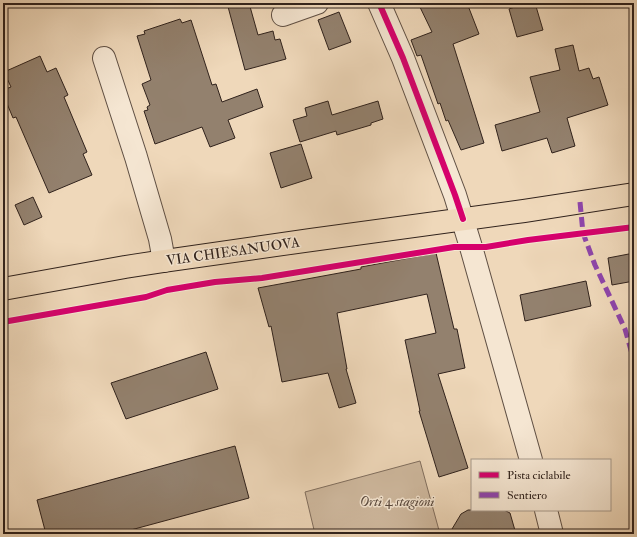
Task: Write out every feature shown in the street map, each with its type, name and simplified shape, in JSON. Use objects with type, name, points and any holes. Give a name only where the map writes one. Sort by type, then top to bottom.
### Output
[{"type":"main road","name":"VIA CHIESANUOVA","points":[[3,289],[164,261],[634,194]]},
{"type":"street","points":[[283,15],[317,3]]},
{"type":"street","points":[[379,3],[403,58],[463,219],[531,459]]},
{"type":"street","points":[[104,58],[156,224],[164,261]]},
{"type":"street","points":[[546,511],[552,534]]},
{"type":"green space","name":"Orti 4 stagioni","points":[[420,461],[440,534],[315,534],[305,492]]},
{"type":"building","points":[[227,3],[249,3],[258,35],[273,31],[275,40],[280,39],[286,59],[245,70]]},
{"type":"building","points":[[418,3],[467,3],[479,34],[453,44],[484,143],[461,150],[448,120],[446,121],[440,103],[438,104],[421,55],[417,56],[411,40],[432,32]]},
{"type":"building","points":[[527,3],[535,3],[543,30],[517,37],[509,9]]},
{"type":"building","points":[[339,12],[351,42],[329,50],[318,20]]},
{"type":"building","points":[[180,19],[182,23],[191,20],[212,85],[216,84],[222,102],[257,89],[263,107],[228,120],[235,138],[210,147],[202,127],[155,144],[144,111],[148,110],[147,107],[150,105],[142,84],[151,80],[137,36],[145,34],[144,31]]},
{"type":"building","points":[[573,45],[579,71],[589,68],[593,79],[599,77],[608,105],[567,118],[575,146],[552,153],[547,138],[502,151],[495,125],[540,112],[530,77],[560,70],[555,49]]},
{"type":"building","points":[[40,56],[47,72],[56,68],[68,95],[64,97],[87,152],[83,154],[92,175],[49,193],[16,117],[13,118],[3,94],[3,90],[11,87],[4,72]]},
{"type":"building","points":[[328,101],[332,115],[378,101],[383,119],[371,123],[371,125],[337,135],[336,131],[300,142],[293,120],[307,116],[305,108]]},
{"type":"building","points":[[301,144],[312,178],[281,188],[270,153]]},
{"type":"building","points":[[33,197],[42,217],[24,225],[15,205]]},
{"type":"building","points":[[436,253],[454,329],[457,329],[465,368],[438,374],[468,468],[439,477],[419,411],[405,340],[436,333],[427,294],[337,313],[346,369],[356,403],[339,408],[328,373],[282,382],[271,326],[269,327],[258,288],[361,269],[361,267]]},
{"type":"building","points":[[634,253],[634,281],[612,285],[608,258]]},
{"type":"building","points":[[586,281],[591,306],[525,321],[520,295]]},
{"type":"building","points":[[206,352],[218,389],[126,419],[111,383]]},
{"type":"building","points":[[235,446],[249,498],[116,534],[46,534],[37,500]]},
{"type":"building","points":[[468,510],[506,511],[510,513],[516,534],[449,534],[461,514]]},
{"type":"marked path","points":[[580,202],[583,233],[595,265],[625,329],[634,361]]},
{"type":"cycle path","points":[[379,3],[403,58],[463,219]]},
{"type":"cycle path","points":[[3,322],[146,297],[167,290],[215,282],[262,278],[454,247],[486,247],[528,240],[634,227]]}]
